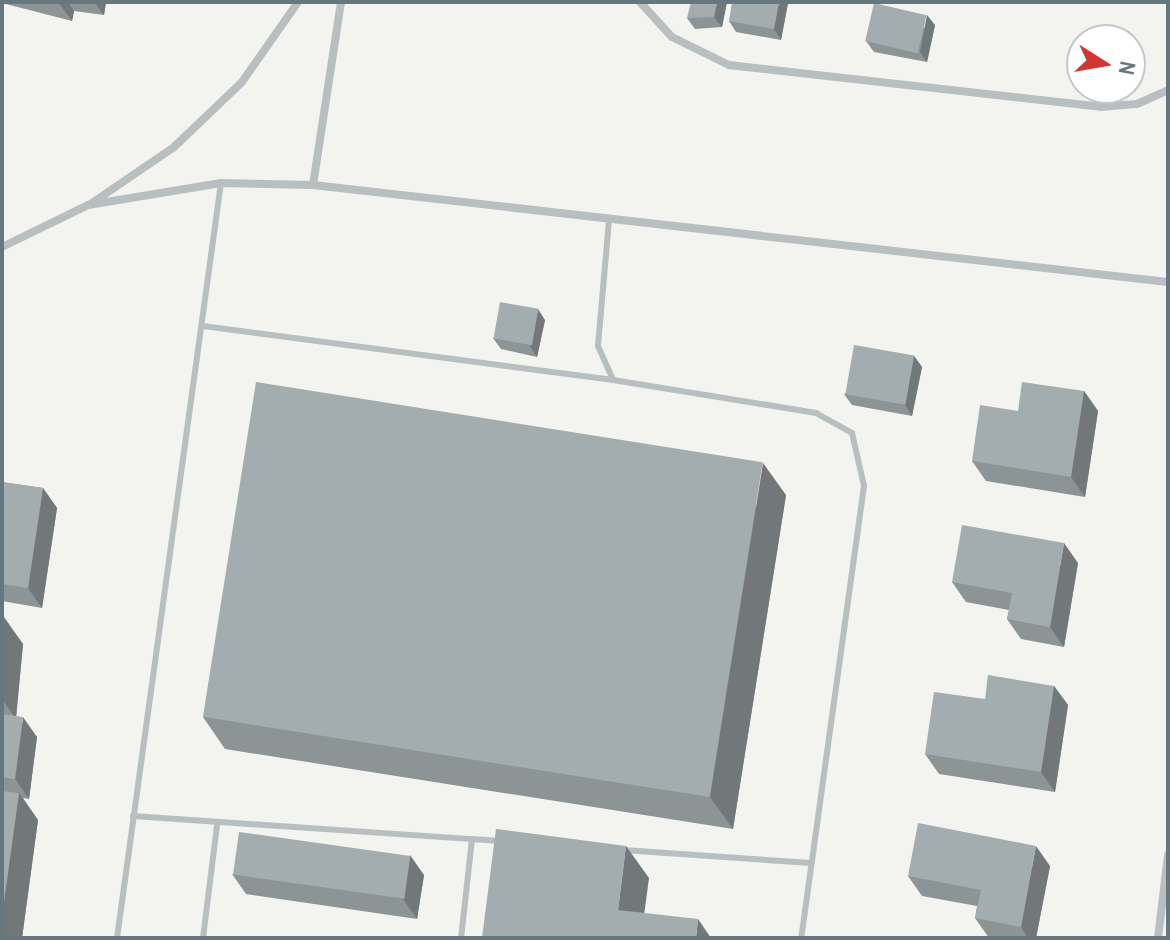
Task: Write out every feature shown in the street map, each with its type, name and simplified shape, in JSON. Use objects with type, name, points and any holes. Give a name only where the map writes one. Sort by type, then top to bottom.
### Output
[{"type":"street","points":[[2,247],[88,205],[174,147],[242,82],[298,2]]},
{"type":"street","points":[[313,185],[341,2]]},
{"type":"street","points":[[640,2],[672,37],[729,65],[1101,107],[1137,104],[1168,90]]},
{"type":"street","points":[[88,205],[221,183],[313,185],[1168,282]]},
{"type":"street","points":[[1158,938],[1168,855]]},
{"type":"lane","points":[[117,938],[221,183]]},
{"type":"lane","points":[[609,220],[598,346],[613,380]]},
{"type":"lane","points":[[203,326],[613,380],[816,413],[852,433],[864,486],[801,938]]},
{"type":"lane","points":[[133,816],[217,826],[518,842]]},
{"type":"lane","points":[[203,938],[217,826]]},
{"type":"lane","points":[[461,938],[472,839]]},
{"type":"lane","points":[[611,849],[811,863]]},
{"type":"building","points":[[691,2],[717,2],[714,17],[687,18]]},
{"type":"building","points":[[732,2],[779,2],[774,29],[729,21]]},
{"type":"building","points":[[874,3],[927,15],[918,53],[865,41]]},
{"type":"building","points":[[500,302],[538,309],[532,345],[494,338]]},
{"type":"building","points":[[854,345],[914,356],[905,405],[845,394]]},
{"type":"building","points":[[256,382],[763,462],[710,797],[203,717]]},
{"type":"building","points":[[1022,382],[1084,391],[1071,477],[972,461],[980,405],[1018,411]]},
{"type":"building","points":[[2,482],[43,488],[28,588],[2,584]]},
{"type":"building","points":[[962,525],[1064,543],[1050,627],[1007,619],[1012,593],[952,582]]},
{"type":"building","points":[[988,675],[1054,686],[1041,772],[925,754],[934,692],[985,699]]},
{"type":"building","points":[[2,714],[23,717],[15,779],[2,777]]},
{"type":"building","points":[[2,791],[19,793],[2,916]]},
{"type":"building","points":[[918,823],[1036,846],[1021,927],[975,918],[981,890],[908,876]]},
{"type":"building","points":[[496,829],[626,846],[618,910],[698,919],[696,938],[482,938]]},
{"type":"building","points":[[239,832],[410,856],[404,899],[233,875]]}]
